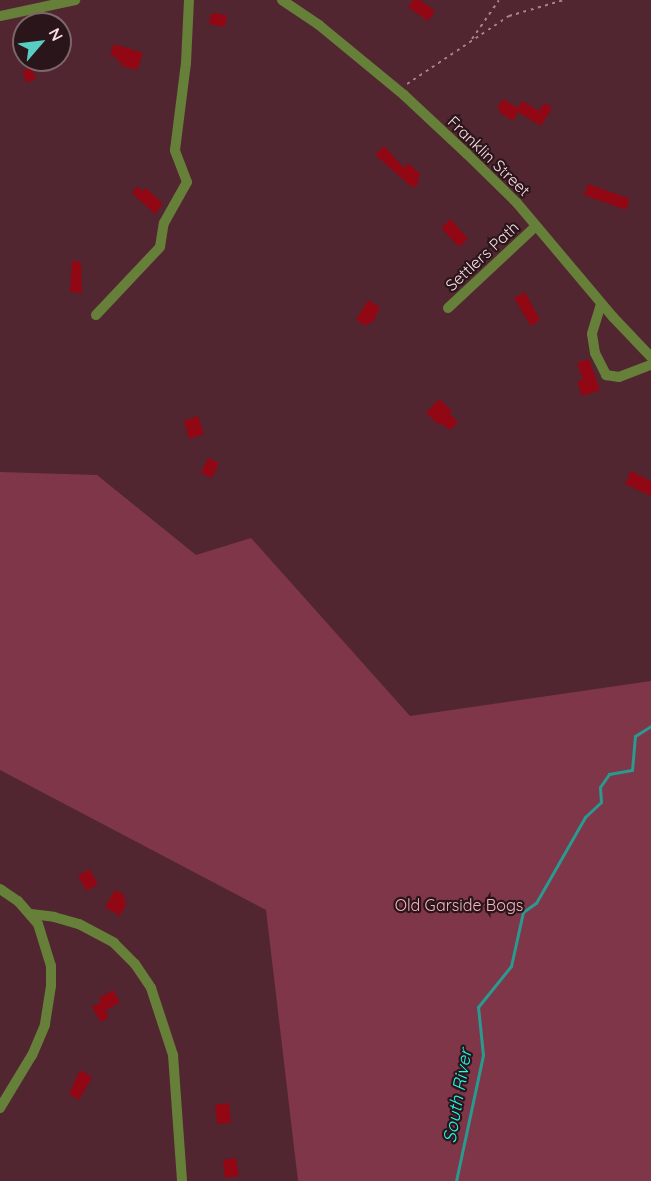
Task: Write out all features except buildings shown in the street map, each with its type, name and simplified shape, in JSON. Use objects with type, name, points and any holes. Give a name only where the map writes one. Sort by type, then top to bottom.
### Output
[{"type":"street","points":[[0,16],[75,0]]},
{"type":"street","points":[[96,315],[160,248],[164,223],[187,182],[175,150],[186,63],[189,0]]},
{"type":"street","name":"Franklin Street","points":[[282,0],[319,25],[404,95],[517,203],[602,304],[651,357]]},
{"type":"street","name":"Settlers Path","points":[[448,308],[536,226]]},
{"type":"street","points":[[602,304],[592,334],[595,353],[606,375],[619,377],[651,365]]},
{"type":"street","points":[[0,889],[18,901],[31,914],[41,930],[51,966],[49,1005],[45,1025],[32,1055],[0,1108]]},
{"type":"street","points":[[31,914],[54,916],[79,924],[114,943],[135,964],[151,988],[173,1055],[182,1181]]},
{"type":"path","points":[[471,42],[499,0]]},
{"type":"path","points":[[407,84],[509,16],[564,0]]},
{"type":"green space","name":"Old Garside Bogs","points":[[0,472],[97,475],[196,555],[251,538],[410,716],[651,681],[651,1181],[298,1181],[266,910],[0,770]]},
{"type":"waterway","name":"South River","points":[[456,1181],[483,1055],[478,1007],[511,966],[523,912],[536,903],[585,817],[601,802],[600,787],[609,774],[632,770],[635,736],[651,726]]}]
